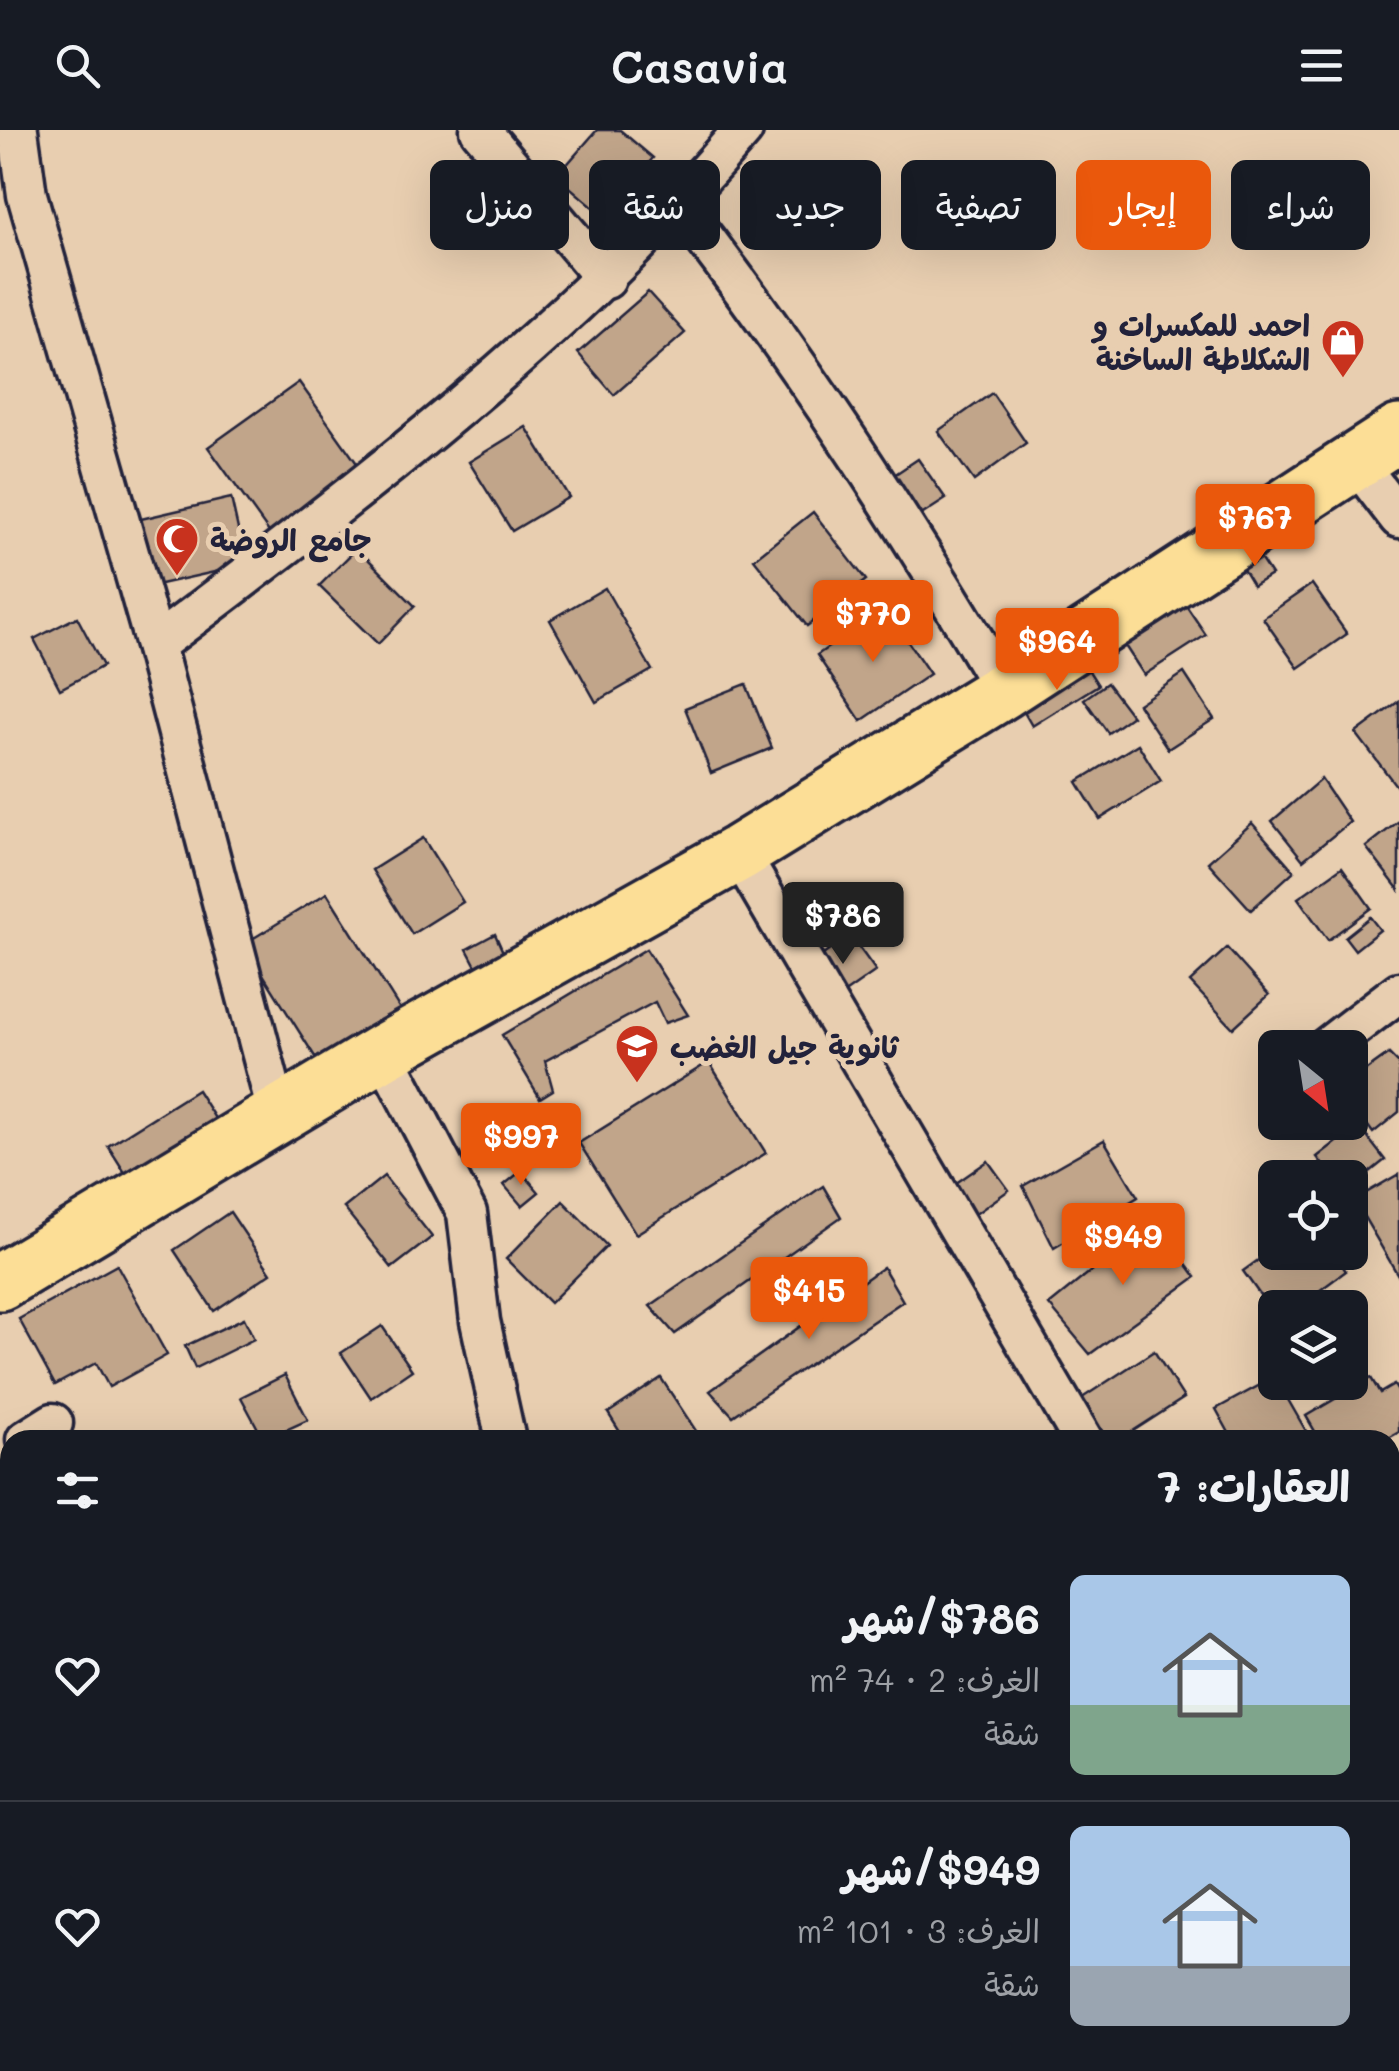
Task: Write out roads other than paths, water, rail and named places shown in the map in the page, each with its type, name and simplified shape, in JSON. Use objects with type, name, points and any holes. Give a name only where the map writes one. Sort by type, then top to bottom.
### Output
[{"type":"main road","points":[[0,1282],[383,1052],[740,854],[1004,690],[1377,448]]},
{"type":"street","points":[[18,130],[27,196],[156,645],[278,1116]]},
{"type":"street","points":[[480,130],[606,279]]},
{"type":"street","points":[[718,160],[743,130]]},
{"type":"street","points":[[156,645],[398,454],[606,279],[635,250]]},
{"type":"street","points":[[713,250],[758,307],[864,461],[1004,690]]},
{"type":"street","points":[[1377,448],[1399,518]]},
{"type":"street","points":[[740,854],[1077,1430]]},
{"type":"street","points":[[1349,1030],[1399,992]]},
{"type":"street","points":[[383,1052],[467,1213],[480,1322],[504,1430]]},
{"type":"place","name":"احمد للمكسرات و الشكلاطة الساخنة","points":[[1343,379]]},
{"type":"place","name":"جامع الروضة","points":[[177,577]]},
{"type":"place","name":"ثانوية جيل الغضب","points":[[637,1084]]}]
